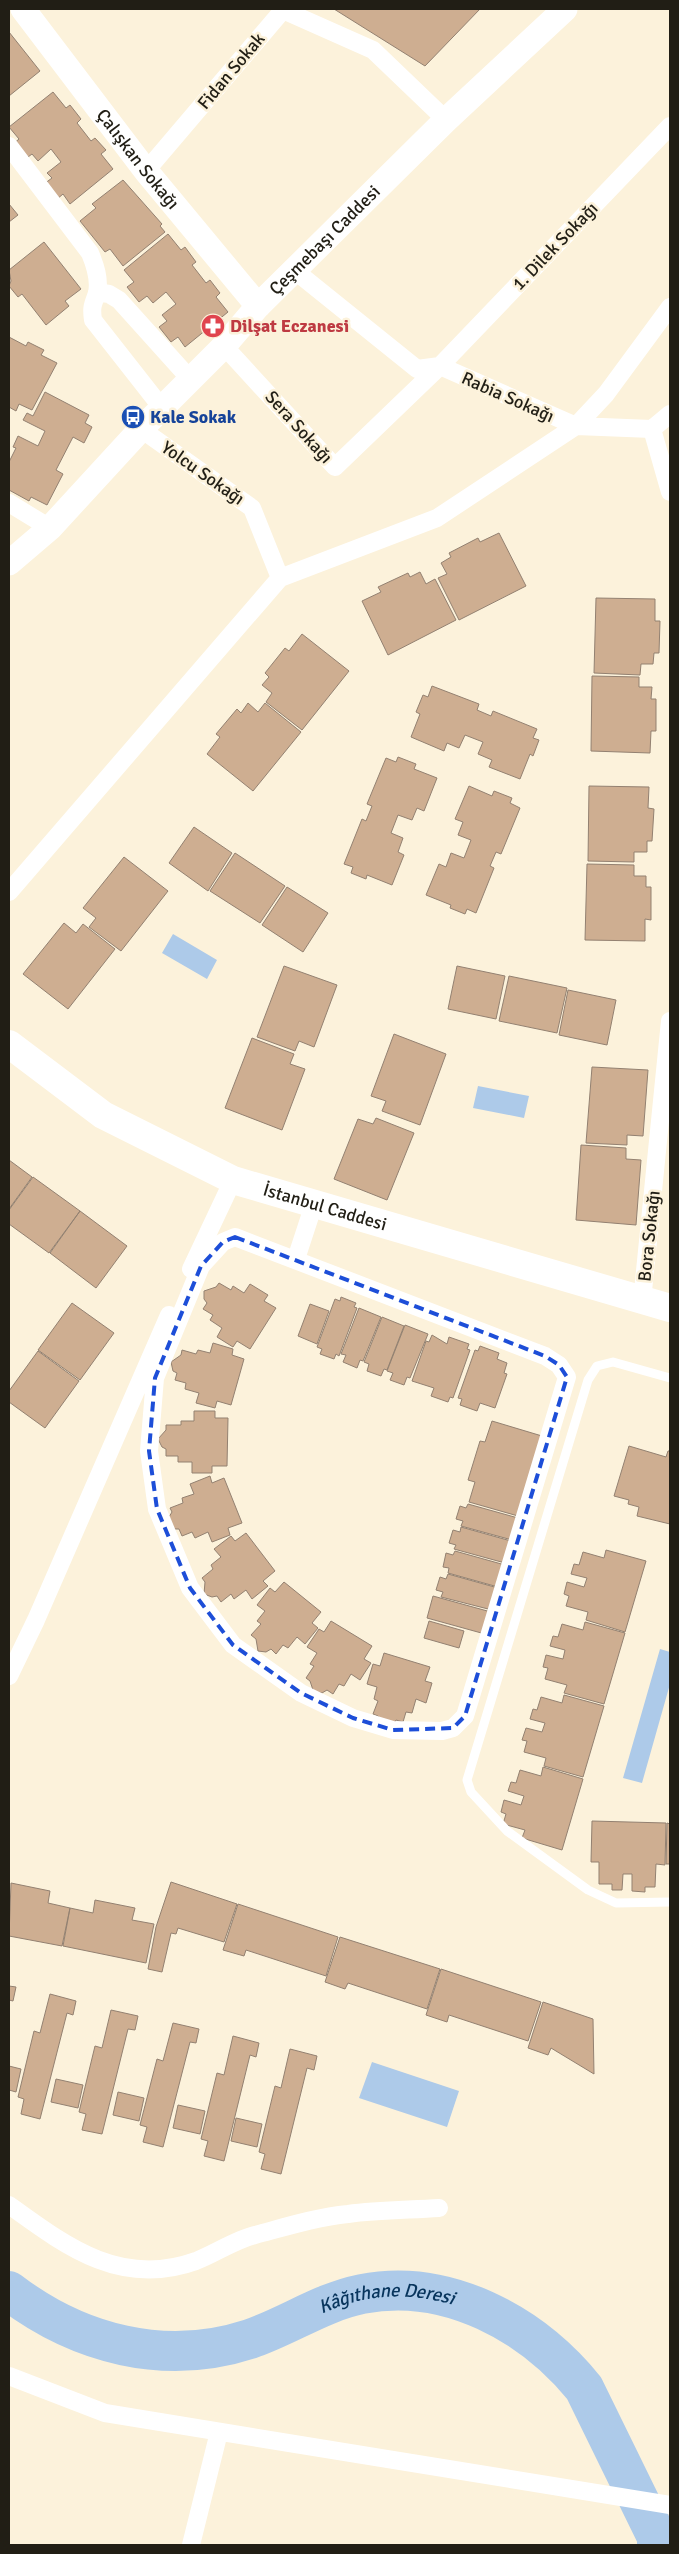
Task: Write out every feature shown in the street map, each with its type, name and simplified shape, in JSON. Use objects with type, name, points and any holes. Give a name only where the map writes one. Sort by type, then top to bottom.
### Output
[{"type":"main road","name":"Çalışkan Sokağı","points":[[23,9],[146,170],[258,306]]},
{"type":"main road","name":"Çeşmebaşı Caddesi","points":[[9,563],[50,528],[141,429],[224,346],[258,306],[294,270],[446,120],[566,9]]},
{"type":"main road","name":"İstanbul Caddesi","points":[[9,1044],[103,1115],[233,1180],[670,1308]]},
{"type":"street","name":"Fidan Sokak","points":[[146,170],[283,10],[373,50],[446,120]]},
{"type":"street","name":"1. Dilek Sokağı","points":[[440,366],[670,126]]},
{"type":"street","points":[[9,146],[90,253],[97,269],[97,292],[90,306],[93,320],[162,408]]},
{"type":"street","points":[[294,270],[417,369],[440,366]]},
{"type":"street","points":[[97,292],[109,294],[119,300],[191,380]]},
{"type":"street","points":[[9,892],[280,578],[437,518],[576,426],[606,394],[670,307]]},
{"type":"street","name":"Sera Sokağı","points":[[224,346],[335,467],[440,366]]},
{"type":"street","name":"Rabia Sokağı","points":[[440,366],[576,426]]},
{"type":"street","points":[[576,426],[652,429],[670,414]]},
{"type":"street","name":"Yolcu Sokağı","points":[[141,429],[252,508],[280,578]]},
{"type":"street","points":[[652,429],[670,492]]},
{"type":"street","points":[[9,504],[50,528]]},
{"type":"street","name":"Bora Sokağı","points":[[642,1301],[668,1071],[670,1021]]},
{"type":"street","points":[[9,1676],[36,1620],[144,1369],[233,1180]]},
{"type":"street","points":[[296,1259],[314,1204]]},
{"type":"street","points":[[235,1237],[296,1259],[545,1356],[559,1365],[566,1377],[465,1716],[453,1728],[442,1731],[393,1730],[353,1718],[301,1693],[233,1644],[190,1588],[157,1509],[148,1451],[156,1378],[201,1266],[222,1242],[235,1237]]},
{"type":"street","points":[[9,2205],[50,2235],[89,2258],[136,2270],[165,2270],[196,2261],[252,2235],[347,2214],[439,2208]]},
{"type":"street","points":[[9,2376],[105,2413],[670,2505]]},
{"type":"street","points":[[191,2545],[219,2432]]},
{"type":"lane","points":[[670,1378],[613,1362],[597,1366],[588,1380],[467,1780],[470,1792],[506,1831],[588,1890],[616,1903],[670,1902]]},
{"type":"highlighted area","points":[[235,1237],[545,1356],[559,1365],[567,1377],[465,1716],[453,1728],[393,1730],[353,1718],[301,1693],[233,1645],[190,1588],[157,1509],[149,1451],[155,1378],[201,1266],[223,1242]]},
{"type":"water","points":[[173,934],[217,960],[207,979],[162,953]]},
{"type":"water","points":[[478,1086],[529,1096],[524,1118],[473,1108]]},
{"type":"water","points":[[660,1649],[670,1652],[670,1684],[642,1783],[623,1778]]},
{"type":"water","points":[[372,2062],[459,2091],[447,2127],[359,2098]]},
{"type":"building","points":[[334,9],[480,9],[425,66]]},
{"type":"building","points":[[9,32],[40,71],[9,96]]},
{"type":"building","points":[[53,92],[66,108],[70,105],[81,119],[77,123],[91,141],[95,138],[106,150],[101,154],[113,169],[70,204],[63,194],[56,200],[44,184],[52,178],[47,173],[61,162],[51,149],[38,161],[32,154],[24,160],[12,145],[19,139],[9,127]]},
{"type":"building","points":[[123,180],[162,224],[160,226],[165,232],[123,266],[110,249],[105,252],[80,221],[96,208],[92,204]]},
{"type":"building","points":[[9,204],[18,215],[9,222]]},
{"type":"building","points":[[168,234],[181,250],[185,247],[196,262],[192,265],[206,283],[210,280],[220,293],[216,297],[228,312],[185,347],[178,337],[171,342],[159,327],[167,321],[162,315],[176,304],[166,292],[153,303],[147,296],[139,302],[127,287],[134,282],[124,270]]},
{"type":"building","points":[[44,242],[81,289],[65,301],[69,306],[46,325],[22,294],[18,297],[9,286],[11,281],[9,270]]},
{"type":"building","points":[[9,337],[26,346],[28,342],[44,350],[41,355],[57,363],[32,410],[19,404],[16,411],[9,407]]},
{"type":"building","points":[[45,392],[89,415],[85,423],[92,427],[84,443],[73,437],[56,470],[63,474],[47,505],[31,497],[29,501],[9,490],[9,462],[16,448],[13,447],[18,436],[38,446],[45,431],[23,420],[27,413],[33,416]]},
{"type":"building","points":[[499,533],[526,586],[459,620],[438,578],[447,574],[441,563],[451,557],[449,553],[478,538],[480,542]]},
{"type":"building","points":[[420,572],[426,584],[435,579],[456,620],[388,655],[362,601],[381,592],[378,587],[408,573],[410,577]]},
{"type":"building","points":[[596,598],[655,599],[655,621],[660,621],[659,653],[654,653],[653,664],[641,664],[640,675],[594,673]]},
{"type":"building","points":[[302,634],[349,671],[302,730],[266,702],[272,693],[262,685],[269,677],[265,673],[285,648],[289,651]]},
{"type":"building","points":[[592,676],[639,677],[639,687],[652,687],[651,699],[656,699],[656,731],[651,731],[650,753],[591,751]]},
{"type":"building","points":[[432,686],[479,704],[477,710],[491,716],[493,711],[537,729],[533,738],[539,740],[533,756],[530,754],[520,779],[489,767],[492,760],[478,754],[483,742],[465,735],[459,748],[447,743],[444,751],[411,737],[420,714],[416,712],[423,695],[428,697]]},
{"type":"building","points":[[248,703],[258,712],[265,703],[301,732],[253,791],[207,754],[220,737],[216,734],[237,709],[241,713]]},
{"type":"building","points":[[398,757],[416,764],[414,769],[437,778],[424,811],[417,808],[412,820],[398,815],[391,833],[403,838],[398,852],[404,855],[392,885],[367,875],[366,879],[351,873],[353,867],[344,864],[362,819],[366,821],[372,806],[367,804],[386,758],[396,762]]},
{"type":"building","points":[[469,786],[492,796],[494,791],[512,798],[510,803],[520,808],[501,854],[496,852],[490,866],[494,868],[476,913],[467,909],[465,914],[450,908],[451,905],[426,895],[439,864],[446,867],[451,853],[464,858],[471,840],[458,835],[463,822],[455,819]]},
{"type":"building","points":[[589,786],[649,787],[648,808],[654,809],[652,841],[647,841],[647,852],[634,852],[634,862],[588,861]]},
{"type":"building","points":[[194,827],[232,853],[208,891],[169,863]]},
{"type":"building","points":[[235,853],[285,886],[260,923],[210,891]]},
{"type":"building","points":[[124,857],[168,891],[121,951],[89,927],[96,918],[83,908]]},
{"type":"building","points":[[587,864],[634,865],[634,876],[646,876],[646,887],[651,887],[651,920],[645,919],[645,941],[585,940]]},
{"type":"building","points":[[287,887],[328,913],[303,952],[262,925]]},
{"type":"building","points":[[64,923],[76,933],[83,924],[115,949],[68,1009],[23,974]]},
{"type":"building","points":[[284,966],[337,985],[314,1047],[299,1041],[295,1051],[257,1037]]},
{"type":"building","points":[[457,966],[505,976],[496,1019],[448,1009]]},
{"type":"building","points":[[509,976],[567,988],[557,1033],[499,1021]]},
{"type":"building","points":[[568,990],[616,1000],[607,1045],[559,1035]]},
{"type":"building","points":[[394,1034],[446,1054],[420,1125],[382,1111],[386,1101],[371,1096]]},
{"type":"building","points":[[252,1038],[294,1054],[290,1064],[305,1069],[282,1130],[225,1108]]},
{"type":"building","points":[[592,1067],[648,1070],[643,1136],[627,1135],[627,1145],[586,1143]]},
{"type":"building","points":[[376,1118],[414,1133],[387,1200],[334,1179],[358,1119],[373,1124]]},
{"type":"building","points":[[581,1145],[626,1148],[626,1159],[641,1160],[636,1225],[576,1220]]},
{"type":"building","points":[[9,1160],[32,1177],[9,1209]]},
{"type":"building","points":[[33,1177],[80,1211],[49,1253],[9,1224],[9,1210]]},
{"type":"building","points":[[80,1211],[127,1246],[96,1288],[50,1253]]},
{"type":"building","points":[[219,1283],[231,1290],[233,1286],[244,1293],[250,1284],[268,1295],[264,1301],[276,1308],[250,1349],[237,1341],[233,1347],[217,1337],[222,1328],[210,1320],[213,1315],[203,1309],[207,1303],[204,1299],[204,1291],[216,1287]]},
{"type":"building","points":[[341,1297],[356,1303],[354,1307],[357,1308],[339,1356],[336,1354],[334,1359],[320,1354],[322,1349],[317,1347],[335,1299],[340,1301]]},
{"type":"building","points":[[72,1303],[114,1333],[80,1380],[38,1350]]},
{"type":"building","points":[[310,1304],[329,1311],[317,1344],[298,1336]]},
{"type":"building","points":[[359,1308],[381,1317],[363,1361],[360,1360],[357,1368],[343,1362],[346,1355],[341,1354]]},
{"type":"building","points":[[382,1317],[404,1326],[387,1370],[384,1369],[381,1376],[367,1371],[369,1364],[364,1362]]},
{"type":"building","points":[[405,1325],[428,1334],[410,1378],[407,1377],[404,1385],[390,1380],[393,1373],[387,1371]]},
{"type":"building","points":[[432,1335],[447,1344],[449,1337],[469,1344],[467,1349],[470,1350],[453,1398],[450,1397],[448,1402],[431,1396],[434,1388],[412,1381],[426,1341],[429,1342]]},
{"type":"building","points":[[213,1343],[233,1349],[232,1355],[244,1359],[231,1405],[217,1401],[215,1408],[196,1403],[199,1393],[185,1389],[186,1383],[175,1380],[177,1373],[173,1371],[171,1362],[181,1355],[182,1350],[196,1354],[198,1350],[210,1353]]},
{"type":"building","points":[[480,1346],[499,1353],[497,1359],[507,1363],[504,1373],[507,1374],[495,1408],[480,1403],[477,1411],[460,1405],[462,1399],[458,1398],[475,1350],[478,1351]]},
{"type":"building","points":[[38,1351],[79,1381],[45,1428],[9,1402],[9,1391]]},
{"type":"building","points":[[194,1411],[215,1411],[215,1418],[228,1418],[227,1466],[212,1466],[212,1473],[192,1473],[192,1462],[178,1462],[178,1456],[166,1456],[166,1449],[162,1447],[158,1439],[166,1430],[166,1425],[181,1425],[181,1421],[194,1421]]},
{"type":"building","points":[[492,1421],[542,1436],[518,1516],[469,1502],[475,1482],[468,1480],[480,1441],[485,1442]]},
{"type":"building","points":[[629,1446],[666,1457],[668,1451],[670,1451],[670,1524],[637,1516],[639,1507],[628,1504],[629,1500],[614,1496]]},
{"type":"building","points":[[210,1476],[212,1483],[224,1478],[242,1523],[228,1528],[230,1535],[212,1542],[208,1532],[195,1538],[192,1532],[182,1536],[179,1529],[174,1529],[169,1517],[172,1512],[170,1508],[183,1503],[182,1498],[194,1494],[190,1484]]},
{"type":"building","points":[[468,1504],[518,1518],[512,1540],[461,1526],[463,1521],[456,1519],[460,1506],[466,1508]]},
{"type":"building","points":[[461,1527],[511,1541],[505,1563],[454,1549],[456,1545],[449,1543],[453,1530],[460,1532]]},
{"type":"building","points":[[246,1533],[275,1571],[263,1581],[268,1586],[252,1599],[246,1590],[234,1599],[231,1594],[221,1602],[217,1596],[212,1597],[204,1594],[205,1582],[202,1578],[213,1569],[211,1565],[221,1557],[214,1549],[231,1536],[235,1541]]},
{"type":"building","points":[[606,1550],[646,1561],[625,1632],[586,1620],[588,1612],[566,1606],[569,1596],[564,1594],[567,1582],[584,1587],[587,1578],[571,1574],[574,1564],[579,1565],[583,1552],[604,1558]]},
{"type":"building","points":[[455,1551],[505,1565],[498,1587],[448,1573],[449,1568],[443,1567],[446,1553],[453,1555]]},
{"type":"building","points":[[448,1574],[498,1588],[492,1610],[441,1597],[443,1592],[436,1590],[440,1577],[446,1579]]},
{"type":"building","points":[[284,1582],[321,1612],[312,1623],[318,1628],[305,1644],[297,1637],[288,1648],[283,1645],[276,1654],[271,1649],[266,1652],[258,1651],[256,1639],[251,1635],[261,1624],[257,1621],[265,1611],[257,1605],[270,1588],[275,1592]]},
{"type":"building","points":[[433,1596],[491,1612],[485,1634],[427,1618]]},
{"type":"building","points":[[331,1621],[372,1646],[364,1659],[371,1663],[360,1680],[351,1674],[344,1686],[339,1684],[333,1694],[327,1690],[322,1693],[314,1693],[310,1681],[306,1678],[314,1666],[310,1664],[317,1653],[307,1647],[319,1629],[324,1632]]},
{"type":"building","points":[[429,1621],[464,1631],[459,1648],[424,1638]]},
{"type":"building","points":[[585,1622],[625,1633],[604,1704],[564,1693],[567,1685],[545,1679],[548,1668],[543,1667],[546,1655],[563,1659],[565,1650],[550,1646],[553,1636],[558,1637],[562,1624],[583,1630]]},
{"type":"building","points":[[384,1653],[430,1667],[425,1681],[432,1683],[426,1703],[416,1699],[412,1713],[406,1712],[403,1722],[396,1720],[393,1725],[380,1721],[378,1716],[373,1714],[378,1701],[374,1699],[377,1687],[367,1684],[373,1664],[380,1666]]},
{"type":"building","points":[[564,1695],[604,1706],[583,1777],[544,1766],[546,1758],[524,1752],[527,1741],[522,1740],[526,1728],[542,1732],[545,1723],[530,1719],[533,1709],[537,1710],[541,1697],[562,1703]]},
{"type":"building","points":[[543,1767],[583,1779],[562,1850],[522,1838],[525,1830],[503,1824],[506,1814],[501,1812],[504,1800],[521,1805],[524,1796],[508,1791],[511,1782],[516,1783],[520,1770],[541,1776]]},
{"type":"building","points":[[592,1821],[666,1823],[665,1865],[656,1864],[655,1887],[645,1887],[645,1892],[632,1891],[632,1874],[623,1874],[622,1890],[612,1890],[612,1884],[599,1884],[599,1862],[591,1862]]},
{"type":"building","points":[[667,1823],[670,1824],[670,1864],[666,1864]]},
{"type":"building","points":[[171,1882],[237,1904],[224,1942],[178,1928],[176,1934],[171,1933],[162,1972],[148,1969],[156,1927]]},
{"type":"building","points":[[11,1883],[50,1891],[48,1903],[70,1908],[62,1946],[9,1936]]},
{"type":"building","points":[[95,1900],[135,1908],[132,1920],[154,1924],[146,1963],[63,1946],[70,1908],[93,1913]]},
{"type":"building","points":[[238,1904],[338,1937],[326,1976],[246,1950],[244,1956],[223,1950]]},
{"type":"building","points":[[340,1937],[440,1969],[427,2009],[348,1983],[345,1989],[325,1982]]},
{"type":"building","points":[[441,1969],[541,2002],[528,2041],[449,2015],[447,2022],[426,2015]]},
{"type":"building","points":[[9,1986],[16,1987],[13,2001],[9,2000]]},
{"type":"building","points":[[50,1994],[76,2001],[73,2015],[67,2013],[40,2119],[21,2114],[24,2099],[18,2097],[34,2031],[40,2033]]},
{"type":"building","points":[[543,2002],[593,2019],[594,2074],[551,2048],[548,2055],[528,2048]]},
{"type":"building","points":[[111,2010],[138,2016],[135,2030],[128,2029],[102,2134],[82,2130],[86,2114],[79,2112],[95,2046],[102,2048]]},
{"type":"building","points":[[173,2023],[199,2029],[196,2043],[190,2042],[163,2147],[143,2142],[147,2127],[140,2125],[157,2059],[163,2061]]},
{"type":"building","points":[[233,2036],[259,2043],[256,2057],[250,2055],[224,2161],[204,2156],[208,2141],[201,2139],[217,2073],[224,2075]]},
{"type":"building","points":[[290,2049],[317,2056],[314,2070],[307,2068],[281,2174],[261,2169],[265,2154],[259,2152],[275,2086],[281,2088]]},
{"type":"building","points":[[9,2066],[21,2069],[16,2092],[9,2090]]},
{"type":"building","points":[[56,2079],[83,2085],[78,2108],[51,2102]]},
{"type":"building","points":[[118,2092],[144,2098],[139,2121],[113,2115]]},
{"type":"building","points":[[178,2105],[205,2111],[200,2134],[173,2128]]},
{"type":"building","points":[[236,2118],[262,2124],[257,2147],[231,2141]]},
{"type":"waterway","name":"Kâğıthane Deresi","points":[[9,2291],[64,2325],[93,2337],[155,2350],[186,2351],[218,2347],[250,2339],[319,2308],[362,2294],[394,2291],[425,2293],[456,2299],[485,2311],[513,2326],[539,2344],[563,2365],[584,2388],[657,2537],[657,2545]]},
{"type":"place","name":"Dilşat Eczanesi","points":[[213,326]]},
{"type":"place","name":"Kale Sokak","points":[[133,417]]}]
